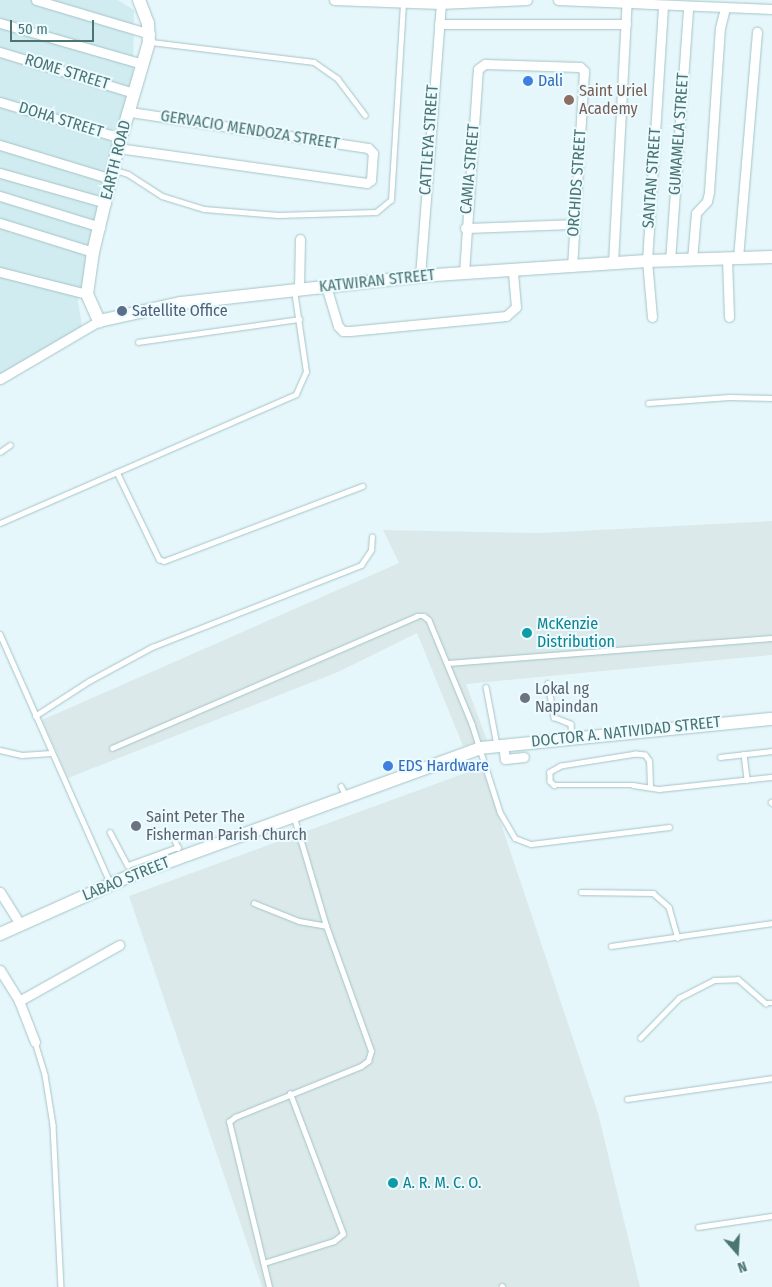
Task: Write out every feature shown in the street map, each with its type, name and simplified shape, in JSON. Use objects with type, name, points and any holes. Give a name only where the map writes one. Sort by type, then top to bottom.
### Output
[{"type":"street","points":[[36,0],[150,38]]},
{"type":"street","points":[[138,0],[150,38]]},
{"type":"street","points":[[334,0],[397,2],[527,0]]},
{"type":"street","points":[[558,0],[627,0],[667,3],[688,7],[710,4],[725,8],[772,8]]},
{"type":"street","points":[[613,263],[627,0]]},
{"type":"street","name":"CATTLEYA STREET","points":[[420,276],[441,2]]},
{"type":"street","name":"SANTAN STREET","points":[[652,317],[647,261],[667,3]]},
{"type":"street","name":"GUMAMELA STREET","points":[[670,260],[688,7]]},
{"type":"street","points":[[692,260],[696,213],[707,200],[709,192],[720,28],[725,8]]},
{"type":"street","points":[[0,23],[143,64]]},
{"type":"street","points":[[439,24],[626,24]]},
{"type":"street","points":[[729,317],[733,259],[757,32]]},
{"type":"street","name":"EARTH ROAD","points":[[87,294],[93,252],[120,143],[150,38]]},
{"type":"street","name":"ROME STREET","points":[[0,52],[134,93]]},
{"type":"street","name":"CAMIA STREET","points":[[464,273],[480,66],[583,69]]},
{"type":"street","name":"ORCHIDS STREET","points":[[572,267],[583,69]]},
{"type":"street","name":"DOHA STREET","points":[[0,102],[120,143],[367,183],[371,180],[371,150]]},
{"type":"street","name":"GERVACIO MENDOZA STREET","points":[[129,112],[371,150]]},
{"type":"street","points":[[0,144],[112,175]]},
{"type":"street","points":[[0,173],[106,203]]},
{"type":"street","points":[[0,196],[100,227]]},
{"type":"street","points":[[0,222],[93,252]]},
{"type":"street","points":[[466,228],[573,224]]},
{"type":"street","points":[[296,289],[300,238]]},
{"type":"street","name":"KATWIRAN STREET","points":[[0,379],[99,322],[181,304],[296,289],[420,276],[513,272],[647,261],[772,257]]},
{"type":"street","points":[[0,272],[87,294],[99,322]]},
{"type":"street","points":[[326,286],[339,327],[350,331],[506,316],[516,307],[513,272]]},
{"type":"street","name":"DOCTOR A. NATIVIDAD STREET","points":[[480,748],[572,736],[772,719]]},
{"type":"street","points":[[500,746],[505,759],[524,757]]},
{"type":"street","name":"LABAO STREET","points":[[0,934],[110,884],[130,870],[179,852],[293,816],[344,792],[480,748]]},
{"type":"street","points":[[0,892],[20,924]]},
{"type":"street","points":[[19,1001],[119,945]]},
{"type":"street","points":[[0,970],[19,1001],[35,1042]]},
{"type":"lane","points":[[112,175],[128,174],[162,196],[204,209],[278,215],[376,212],[391,200],[397,2]]},
{"type":"lane","points":[[150,38],[314,62],[338,79],[365,115]]},
{"type":"lane","points":[[0,523],[296,394],[306,372],[298,319],[296,289]]},
{"type":"lane","points":[[138,342],[298,319]]},
{"type":"lane","points":[[648,403],[729,397],[772,398]]},
{"type":"lane","points":[[0,452],[10,445]]},
{"type":"lane","points":[[117,472],[159,559],[164,561],[362,486]]},
{"type":"lane","points":[[35,716],[89,681],[152,647],[361,565],[371,550],[372,537]]},
{"type":"lane","points":[[112,748],[417,616],[429,620],[480,748],[500,812],[507,828],[522,842],[669,827]]},
{"type":"lane","points":[[0,634],[110,884]]},
{"type":"lane","points":[[447,663],[772,638]]},
{"type":"lane","points":[[548,683],[554,717],[571,724],[572,736]]},
{"type":"lane","points":[[486,687],[500,746]]},
{"type":"lane","points":[[0,750],[22,755],[51,753]]},
{"type":"lane","points":[[720,757],[772,751]]},
{"type":"lane","points":[[650,788],[649,761],[645,755],[636,754],[561,766],[550,772],[554,786],[668,789],[772,777]]},
{"type":"lane","points":[[744,754],[747,780]]},
{"type":"lane","points":[[269,1287],[229,1122],[235,1117],[361,1066],[371,1057],[326,926],[293,816]]},
{"type":"lane","points":[[110,832],[130,870]]},
{"type":"lane","points":[[173,836],[179,852]]},
{"type":"lane","points":[[581,892],[653,893],[669,907],[678,938]]},
{"type":"lane","points":[[254,904],[300,920],[326,926]]},
{"type":"lane","points":[[611,946],[678,938],[772,923]]},
{"type":"lane","points":[[640,1038],[679,998],[714,980],[738,978],[766,1003],[772,1003]]},
{"type":"lane","points":[[35,1042],[46,1075],[54,1125],[61,1287]]},
{"type":"lane","points":[[628,1098],[772,1078]]},
{"type":"lane","points":[[264,1263],[334,1241],[343,1234],[290,1094]]},
{"type":"lane","points":[[698,1227],[772,1216]]},
{"type":"shaded area","points":[[0,0],[118,0],[134,10],[133,77],[78,301],[83,332],[0,377]]},
{"type":"shaded area","name":"McKenzie Distribution","points":[[772,521],[772,655],[466,684],[487,740],[463,746],[417,633],[338,672],[68,778],[42,720],[399,563],[383,530],[539,533]]},
{"type":"shaded area","points":[[482,767],[598,1113],[640,1287],[262,1287],[129,896]]},
{"type":"place","name":"Dali","points":[[528,81]]},
{"type":"place","name":"Saint Uriel Academy","points":[[569,100]]},
{"type":"place","name":"Satellite Office","points":[[122,311]]},
{"type":"place","name":"McKenzie Distribution","points":[[527,633]]},
{"type":"place","name":"Lokal ng Napindan","points":[[525,698]]},
{"type":"place","name":"EDS Hardware","points":[[388,766]]},
{"type":"place","name":"Saint Peter The Fisherman Parish Church","points":[[136,826]]},
{"type":"place","name":"A. R. M. C. O.","points":[[393,1183]]}]
